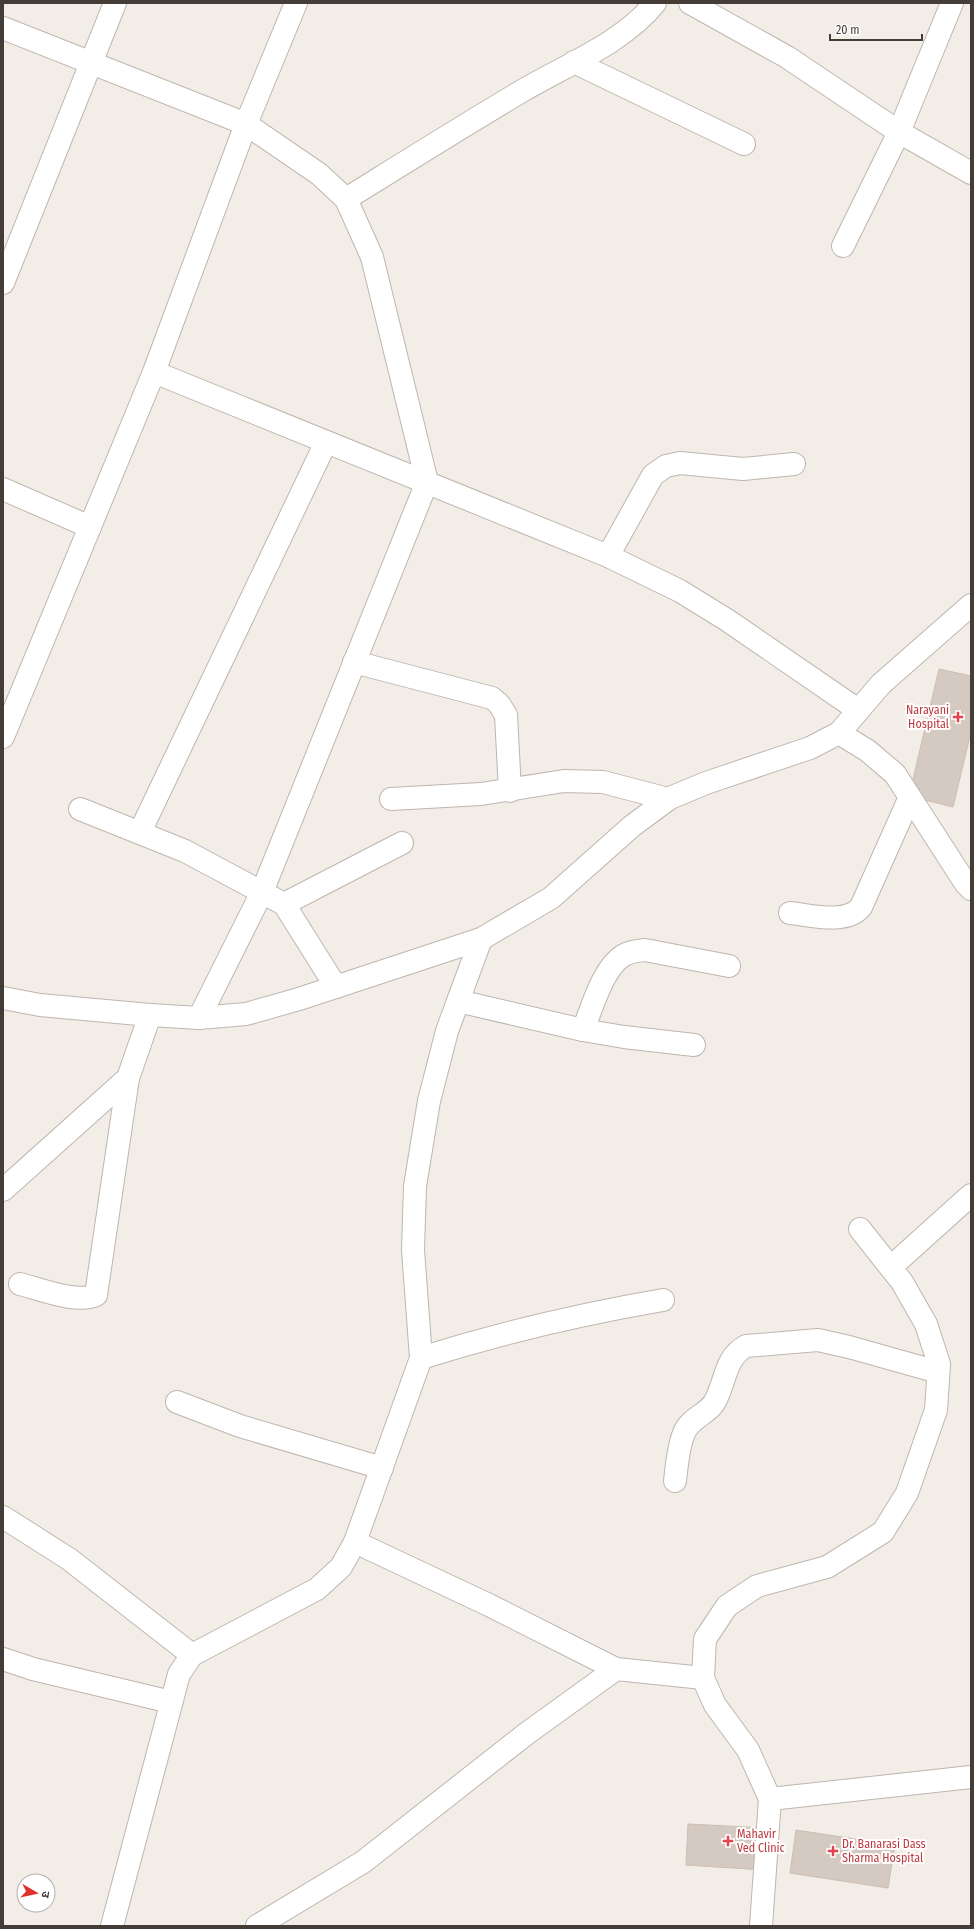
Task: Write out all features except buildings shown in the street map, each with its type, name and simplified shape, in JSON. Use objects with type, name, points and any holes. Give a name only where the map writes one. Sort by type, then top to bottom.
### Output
[{"type":"street","points":[[3,283],[115,3]]},
{"type":"street","points":[[3,737],[154,372],[246,124],[296,3]]},
{"type":"street","points":[[346,199],[626,32],[643,18],[655,3]]},
{"type":"street","points":[[690,3],[786,57],[899,132],[971,173]]},
{"type":"street","points":[[843,246],[899,132],[952,3]]},
{"type":"street","points":[[3,28],[246,124],[320,174],[346,199],[372,257],[427,482],[262,892],[199,1018]]},
{"type":"street","points":[[574,62],[744,144]]},
{"type":"street","points":[[154,372],[608,556],[680,591],[720,616],[858,710]]},
{"type":"street","points":[[140,832],[326,442]]},
{"type":"street","points":[[608,556],[653,475],[666,466],[680,463],[744,469],[794,464]]},
{"type":"street","points":[[3,489],[90,527]]},
{"type":"street","points":[[3,998],[40,1005],[150,1015],[199,1018],[246,1014],[336,987],[481,938],[551,898],[632,826],[668,799],[706,783],[810,748],[839,734],[881,684],[971,605]]},
{"type":"street","points":[[354,662],[492,698],[499,704],[506,715],[510,791]]},
{"type":"street","points":[[839,734],[868,751],[895,774],[966,884],[971,889]]},
{"type":"street","points":[[391,800],[510,791],[564,781],[603,782],[668,799]]},
{"type":"street","points":[[790,913],[831,917],[847,916],[856,913],[861,907],[910,798]]},
{"type":"street","points":[[80,809],[185,851],[284,904],[336,987]]},
{"type":"street","points":[[284,904],[402,843]]},
{"type":"street","points":[[112,1926],[179,1674],[192,1655],[317,1589],[341,1567],[355,1542],[421,1358],[413,1250],[415,1186],[429,1101],[447,1031],[481,938]]},
{"type":"street","points":[[583,1030],[606,976],[613,964],[628,953],[645,950],[729,966]]},
{"type":"street","points":[[458,1001],[583,1030],[694,1046]]},
{"type":"street","points":[[20,1284],[79,1298],[90,1298],[96,1295],[128,1078],[150,1015]]},
{"type":"street","points":[[3,1190],[128,1078]]},
{"type":"street","points":[[891,1267],[971,1195]]},
{"type":"street","points":[[761,1926],[770,1799],[748,1750],[715,1705],[703,1678],[705,1639],[727,1606],[757,1586],[827,1567],[882,1532],[907,1493],[936,1410],[939,1364],[926,1324],[902,1282],[860,1229]]},
{"type":"street","points":[[421,1358],[561,1319],[663,1300]]},
{"type":"street","points":[[674,1481],[684,1434],[689,1423],[707,1411],[714,1403],[724,1380],[730,1359],[737,1351],[746,1346],[818,1340],[849,1347],[938,1372]]},
{"type":"street","points":[[177,1402],[240,1426],[382,1468]]},
{"type":"street","points":[[3,1517],[69,1560],[192,1655]]},
{"type":"street","points":[[355,1542],[489,1605],[616,1669],[703,1678]]},
{"type":"street","points":[[3,1659],[33,1669],[171,1702]]},
{"type":"street","points":[[257,1926],[363,1862],[526,1734],[616,1669]]},
{"type":"street","points":[[770,1799],[971,1777]]},
{"type":"place","name":"Narayani Hospital","points":[[958,717]]},
{"type":"place","name":"Mahavir Ved Clinic","points":[[728,1841]]},
{"type":"place","name":"Dr. Banarasi Dass Sharma Hospital","points":[[833,1851]]}]
